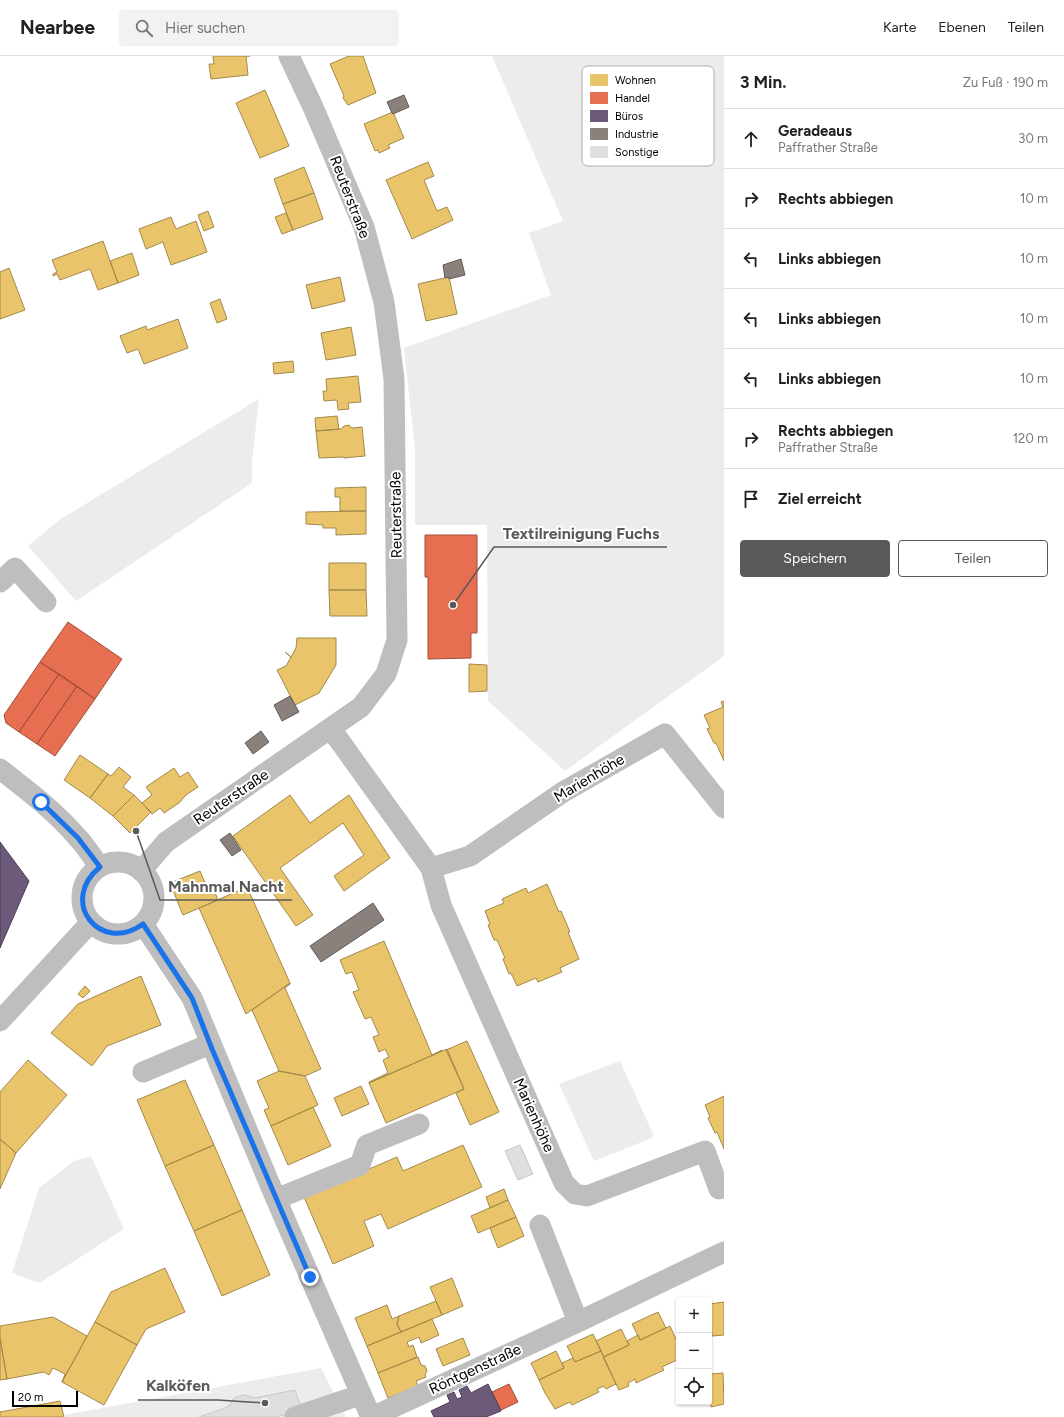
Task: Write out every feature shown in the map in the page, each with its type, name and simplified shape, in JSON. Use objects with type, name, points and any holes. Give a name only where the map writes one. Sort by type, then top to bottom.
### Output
[{"type":"street","name":"Reuterstraße","points":[[141,871],[166,842],[361,707],[386,674],[397,640],[394,379],[384,302],[364,227],[314,107],[289,56]]},
{"type":"street","points":[[0,582],[15,568],[46,602]]},
{"type":"street","name":"Marienhöhe","points":[[331,729],[431,868],[441,905],[564,1183],[575,1194],[587,1196],[705,1151],[719,1189]]},
{"type":"street","name":"Marienhöhe","points":[[431,868],[470,856],[563,792],[665,734],[724,808]]},
{"type":"street","points":[[0,769],[61,820],[78,838],[100,867]]},
{"type":"street","points":[[121,863],[134,866],[141,871],[148,878],[154,897],[153,907],[143,924],[135,930],[116,934],[98,928],[91,922],[83,906],[82,897],[84,888],[90,877],[100,867],[108,864],[121,863]]},
{"type":"street","points":[[0,1021],[91,922]]},
{"type":"street","points":[[143,924],[192,998],[210,1044],[360,1395],[372,1417]]},
{"type":"street","points":[[143,1072],[210,1044]]},
{"type":"street","points":[[276,1199],[360,1165],[367,1145],[419,1124]]},
{"type":"street","points":[[540,1225],[578,1322]]},
{"type":"street","name":"Röntgenstraße","points":[[372,1417],[578,1322],[724,1252]]},
{"type":"street","points":[[295,1417],[360,1395]]},
{"type":"shaded area","points":[[492,56],[724,56],[724,656],[565,771],[488,701],[487,525],[415,525],[415,449],[404,348],[551,295],[529,233],[563,221]]},
{"type":"shaded area","points":[[259,399],[252,461],[252,483],[76,601],[28,546],[59,520]]},
{"type":"shaded area","points":[[620,1061],[654,1136],[594,1161],[559,1084]]},
{"type":"shaded area","points":[[91,1156],[124,1229],[40,1283],[12,1273],[39,1188],[74,1161]]},
{"type":"shaded area","points":[[321,1368],[346,1417],[65,1417],[64,1415]]},
{"type":"building: Wohnen","points":[[213,56],[246,56],[248,75],[211,79],[209,64],[214,64]]},
{"type":"building: Wohnen","points":[[349,56],[363,56],[376,93],[348,105],[343,98],[344,96],[330,64]]},
{"type":"building: Wohnen","points":[[265,90],[289,146],[260,158],[236,103]]},
{"type":"building: Wohnen","points":[[393,112],[404,138],[388,145],[390,148],[379,153],[378,150],[375,151],[364,124]]},
{"type":"building: Wohnen","points":[[428,162],[434,176],[424,180],[437,211],[447,207],[453,220],[412,239],[386,180]]},
{"type":"building: Wohnen","points":[[304,167],[314,193],[283,204],[274,179]]},
{"type":"building: Wohnen","points":[[314,193],[323,219],[293,230],[283,204]]},
{"type":"building: Wohnen","points":[[208,211],[214,227],[204,231],[198,215]]},
{"type":"building: Wohnen","points":[[286,213],[293,230],[282,234],[275,217]]},
{"type":"building: Wohnen","points":[[171,217],[176,229],[196,221],[207,252],[171,265],[163,242],[146,249],[139,229]]},
{"type":"building: Wohnen","points":[[103,241],[118,283],[98,290],[90,269],[60,280],[57,274],[53,276],[53,274],[57,272],[52,260]]},
{"type":"building: Wohnen","points":[[132,253],[139,275],[118,283],[110,261]]},
{"type":"building: Wohnen","points":[[9,268],[25,310],[0,319],[0,272]]},
{"type":"building: Wohnen","points":[[340,277],[345,301],[312,309],[306,285]]},
{"type":"building: Wohnen","points":[[449,277],[457,314],[426,321],[418,284]]},
{"type":"building: Wohnen","points":[[220,299],[227,319],[217,323],[210,303]]},
{"type":"building: Wohnen","points":[[178,319],[188,348],[144,364],[138,349],[127,353],[120,336],[146,326],[147,330]]},
{"type":"building: Wohnen","points":[[351,327],[356,355],[326,360],[321,333]]},
{"type":"building: Wohnen","points":[[293,361],[294,372],[274,374],[273,363]]},
{"type":"building: Wohnen","points":[[358,376],[361,402],[348,403],[349,409],[338,410],[337,400],[324,401],[323,391],[327,391],[326,379]]},
{"type":"building: Wohnen","points":[[337,416],[339,429],[316,431],[315,418]]},
{"type":"building: Wohnen","points":[[349,425],[352,428],[362,427],[365,456],[319,458],[316,431],[341,429],[344,426]]},
{"type":"building: Wohnen","points":[[366,487],[366,511],[340,511],[340,497],[335,497],[335,488]]},
{"type":"building: Wohnen","points":[[366,511],[366,534],[336,535],[336,528],[323,528],[323,525],[306,524],[306,512]]},
{"type":"building: Wohnen","points":[[329,563],[366,563],[366,590],[329,590]]},
{"type":"building: Wohnen","points":[[329,590],[366,590],[367,616],[330,616]]},
{"type":"building: Wohnen","points":[[297,638],[336,638],[336,665],[319,693],[295,705],[277,670],[286,666],[296,648]]},
{"type":"building: Wohnen","points":[[469,664],[487,665],[487,691],[469,692]]},
{"type":"building: Wohnen","points":[[724,701],[724,761],[716,743],[714,743],[707,729],[710,728],[704,715],[723,707],[721,702]]},
{"type":"building: Wohnen","points":[[80,755],[108,774],[90,798],[64,780]]},
{"type":"building: Wohnen","points":[[119,767],[131,777],[123,787],[134,795],[113,816],[90,798],[108,774],[111,776]]},
{"type":"building: Wohnen","points":[[174,768],[180,777],[188,772],[198,787],[164,813],[160,808],[152,814],[142,803],[152,795],[146,787]]},
{"type":"building: Wohnen","points":[[134,795],[151,812],[130,833],[113,816]]},
{"type":"building: Wohnen","points":[[290,795],[310,823],[349,795],[390,858],[344,891],[334,876],[364,855],[343,823],[280,868],[313,915],[296,926],[233,836]]},
{"type":"building: Wohnen","points":[[200,871],[206,885],[211,883],[218,900],[183,915],[170,883]]},
{"type":"building: Wohnen","points":[[547,884],[559,912],[561,911],[570,932],[568,932],[579,959],[560,968],[562,972],[538,982],[536,978],[517,986],[511,973],[509,974],[503,959],[505,958],[497,940],[494,940],[488,925],[490,924],[485,911],[504,903],[502,899],[526,888],[528,893]]},
{"type":"building: Wohnen","points":[[247,887],[290,983],[246,1014],[199,908]]},
{"type":"building: Wohnen","points":[[384,941],[432,1055],[442,1051],[369,1083],[388,1073],[383,1060],[389,1057],[385,1049],[379,1052],[373,1037],[379,1035],[371,1017],[365,1019],[353,992],[359,990],[352,972],[346,974],[340,960]]},
{"type":"building: Wohnen","points":[[141,976],[161,1025],[107,1046],[92,1066],[51,1033],[78,1004]]},
{"type":"building: Wohnen","points":[[290,983],[285,988],[321,1069],[305,1076],[279,1071],[252,1010]]},
{"type":"building: Wohnen","points":[[85,986],[90,991],[83,998],[78,994]]},
{"type":"building: Wohnen","points":[[467,1041],[499,1112],[470,1125],[456,1093],[464,1089],[446,1050]]},
{"type":"building: Wohnen","points":[[447,1049],[464,1089],[386,1123],[369,1083]]},
{"type":"building: Wohnen","points":[[28,1060],[67,1095],[16,1153],[0,1139],[0,1092]]},
{"type":"building: Wohnen","points":[[279,1071],[305,1076],[318,1105],[271,1126],[264,1110],[269,1108],[257,1081]]},
{"type":"building: Wohnen","points":[[185,1080],[214,1145],[165,1166],[137,1100]]},
{"type":"building: Wohnen","points":[[361,1086],[369,1104],[342,1116],[334,1098]]},
{"type":"building: Wohnen","points":[[724,1096],[724,1149],[717,1132],[715,1133],[708,1118],[710,1117],[705,1105]]},
{"type":"building: Wohnen","points":[[313,1107],[331,1146],[288,1165],[271,1126]]},
{"type":"building: Wohnen","points":[[0,1139],[16,1153],[0,1189]]},
{"type":"building: Wohnen","points":[[214,1145],[242,1210],[194,1231],[165,1166]]},
{"type":"building: Wohnen","points":[[463,1145],[482,1187],[388,1229],[381,1214],[364,1221],[374,1246],[333,1264],[304,1197],[397,1157],[403,1171]]},
{"type":"building: Wohnen","points":[[504,1189],[508,1200],[490,1208],[486,1197]]},
{"type":"building: Wohnen","points":[[508,1200],[516,1217],[478,1233],[471,1216]]},
{"type":"building: Wohnen","points":[[242,1210],[270,1275],[222,1296],[194,1231]]},
{"type":"building: Wohnen","points":[[516,1217],[524,1236],[498,1248],[490,1228]]},
{"type":"building: Wohnen","points":[[165,1268],[185,1312],[146,1329],[137,1345],[95,1322],[111,1292]]},
{"type":"building: Wohnen","points":[[452,1278],[463,1306],[442,1315],[430,1287]]},
{"type":"building: Wohnen","points":[[436,1301],[442,1315],[401,1332],[397,1324],[399,1316]]},
{"type":"building: Wohnen","points":[[724,1302],[724,1335],[712,1336],[712,1304]]},
{"type":"building: Wohnen","points":[[387,1305],[392,1319],[399,1316],[397,1324],[401,1332],[367,1346],[355,1318]]},
{"type":"building: Wohnen","points":[[658,1312],[666,1328],[640,1340],[632,1324]]},
{"type":"building: Wohnen","points":[[53,1317],[87,1336],[62,1382],[65,1374],[53,1368],[49,1375],[44,1372],[7,1379],[0,1338],[0,1326]]},
{"type":"building: Wohnen","points":[[432,1319],[439,1335],[421,1343],[419,1337],[407,1342],[409,1347],[413,1345],[417,1357],[378,1373],[367,1346]]},
{"type":"building: Wohnen","points":[[95,1322],[137,1345],[104,1405],[62,1382]]},
{"type":"building: Wohnen","points":[[670,1326],[676,1339],[676,1360],[662,1367],[664,1370],[636,1383],[635,1379],[628,1383],[629,1386],[619,1390],[603,1357],[629,1345],[627,1341],[638,1335],[640,1340]]},
{"type":"building: Wohnen","points":[[621,1329],[629,1345],[604,1357],[596,1341]]},
{"type":"building: Wohnen","points":[[593,1334],[601,1351],[575,1362],[567,1346]]},
{"type":"building: Wohnen","points":[[0,1338],[7,1379],[0,1380]]},
{"type":"building: Wohnen","points":[[463,1338],[470,1355],[443,1366],[436,1349]]},
{"type":"building: Wohnen","points":[[556,1351],[564,1368],[539,1380],[531,1363]]},
{"type":"building: Wohnen","points":[[601,1351],[616,1384],[606,1389],[604,1386],[597,1389],[599,1392],[572,1405],[570,1402],[555,1409],[539,1380],[564,1368],[562,1363],[573,1358],[575,1362]]},
{"type":"building: Wohnen","points":[[418,1357],[421,1365],[425,1366],[427,1371],[425,1375],[426,1377],[416,1381],[418,1386],[388,1398],[378,1373]]},
{"type":"building: Wohnen","points":[[723,1373],[724,1404],[711,1407],[710,1405],[712,1405],[712,1374]]},
{"type":"building: Wohnen","points":[[60,1401],[64,1417],[0,1417],[0,1412]]},
{"type":"building: Handel","points":[[425,535],[477,535],[477,633],[471,633],[471,658],[428,659],[428,577],[425,577]]},
{"type":"building: Handel","points":[[68,622],[122,659],[95,699],[40,662]]},
{"type":"building: Handel","points":[[40,662],[59,674],[19,732],[6,723],[4,715]]},
{"type":"building: Handel","points":[[59,674],[77,686],[37,744],[19,732]]},
{"type":"building: Handel","points":[[77,686],[95,699],[55,756],[37,744]]},
{"type":"building: Handel","points":[[509,1384],[518,1402],[501,1410],[492,1392]]},
{"type":"building: Büros","points":[[0,842],[29,881],[0,948]]},
{"type":"building: Büros","points":[[488,1384],[501,1411],[486,1417],[434,1417],[431,1411],[450,1402],[447,1395],[454,1392],[457,1399],[462,1397],[459,1390],[467,1386],[471,1393]]},
{"type":"building: Industrie","points":[[404,95],[409,107],[393,114],[387,102]]},
{"type":"building: Industrie","points":[[461,259],[465,275],[449,279],[449,277],[445,278],[443,265]]},
{"type":"building: Industrie","points":[[290,696],[299,712],[282,721],[274,705]]},
{"type":"building: Industrie","points":[[261,731],[269,742],[253,754],[245,743]]},
{"type":"building: Industrie","points":[[230,833],[241,850],[232,856],[220,840]]},
{"type":"building: Industrie","points":[[373,903],[384,920],[321,962],[310,946]]},
{"type":"building: Sonstige","points":[[520,1145],[533,1174],[518,1180],[505,1151]]},
{"type":"building: Sonstige","points":[[295,1390],[302,1410],[276,1417],[199,1417],[228,1407],[234,1398],[244,1395],[255,1398]]},
{"type":"place","name":"Textilreinigung Fuchs","points":[[453,605]]},
{"type":"place","name":"Mahnmal Nacht","points":[[136,831]]},
{"type":"place","name":"Kalköfen","points":[[265,1403]]},
{"type":"route","points":[[41,802],[78,838],[100,867],[87,880],[82,897],[83,906],[91,922],[98,928],[116,934],[135,930],[143,924],[192,998],[212,1049],[310,1277]]}]
